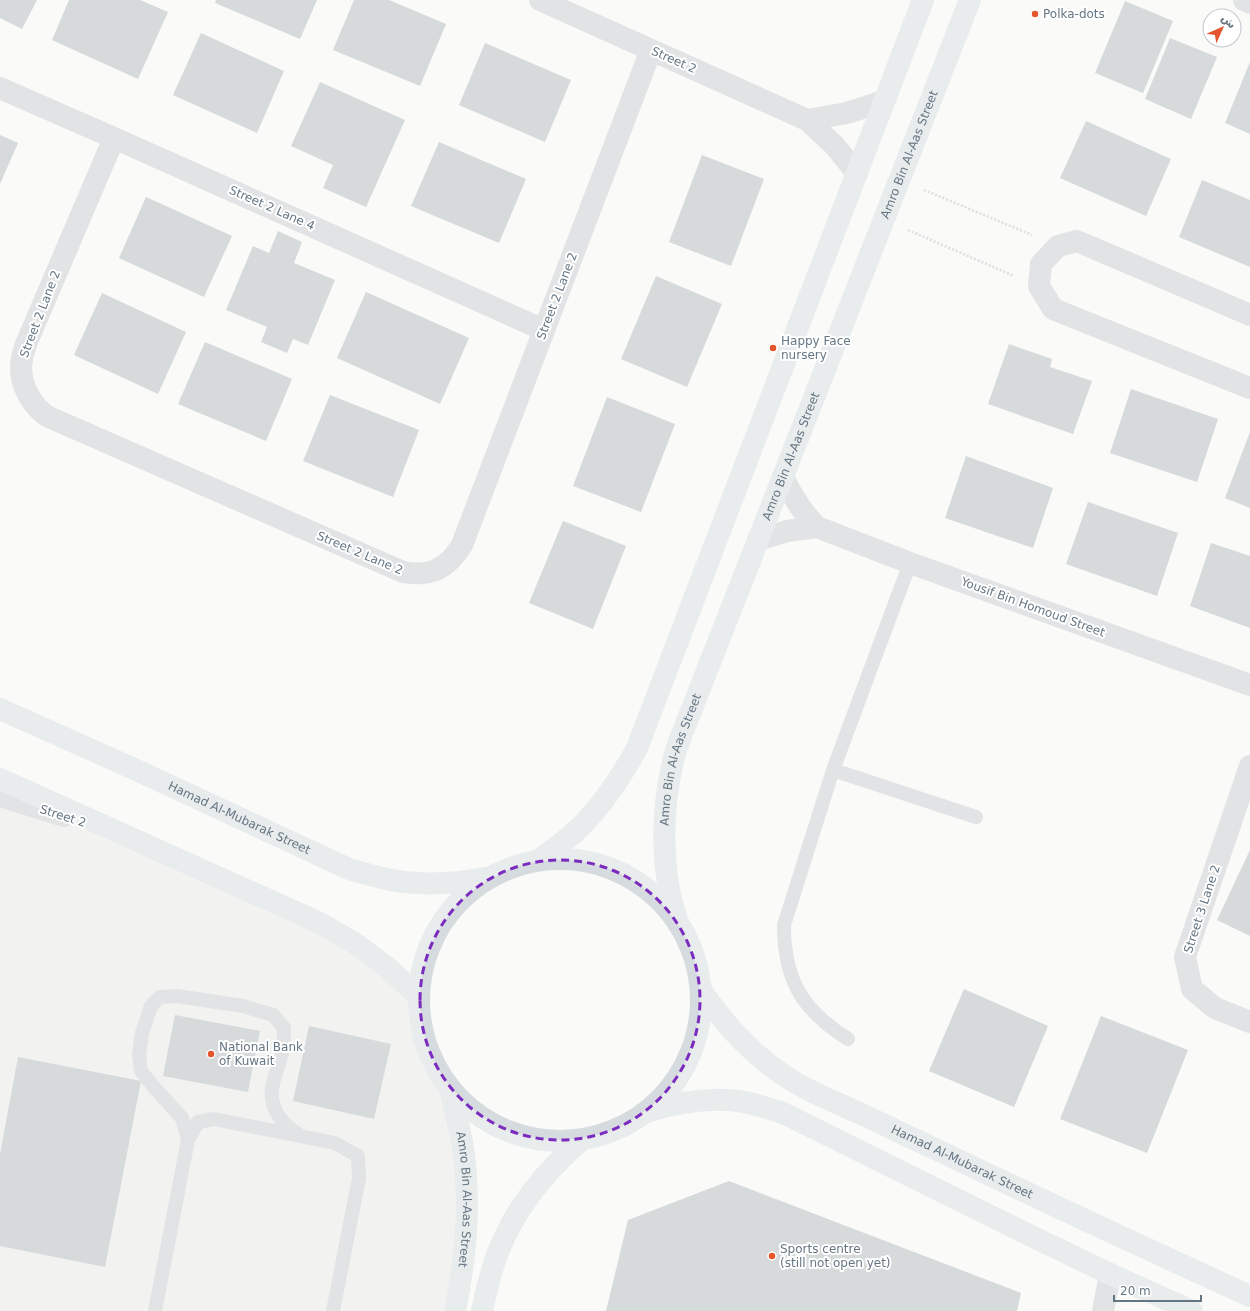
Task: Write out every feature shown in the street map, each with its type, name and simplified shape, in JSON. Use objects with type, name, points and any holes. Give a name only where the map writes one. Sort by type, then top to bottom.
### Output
[{"type":"main road","points":[[539,860],[586,822],[610,793],[637,748],[923,0]]},
{"type":"main road","name":"Amro Bin Al-Aas Street","points":[[678,923],[670,892],[665,860],[664,828],[666,796],[672,764],[682,734],[970,0]]},
{"type":"main road","name":"Hamad Al-Mubarak Street","points":[[0,709],[132,768],[349,869],[376,877],[404,882],[432,884],[460,883],[488,878]]},
{"type":"main road","points":[[0,779],[320,923],[361,948],[388,968],[418,996]]},
{"type":"main road","points":[[562,858],[585,861],[607,867],[628,876],[647,889],[664,905],[678,923],[689,944],[697,966],[701,990],[701,1013],[697,1036],[690,1057],[665,1095],[648,1111],[628,1125],[611,1132],[581,1140],[557,1141],[532,1138],[509,1132],[486,1121],[467,1106],[450,1088],[436,1067],[426,1045],[420,1021],[418,996],[421,972],[427,949],[438,928],[452,908],[469,891],[488,878],[504,870],[539,860],[562,858]]},
{"type":"main road","name":"Hamad Al-Mubarak Street","points":[[701,990],[719,1016],[740,1039],[764,1060],[789,1078],[816,1094],[1250,1296]]},
{"type":"main road","name":"Amro Bin Al-Aas Street","points":[[450,1088],[459,1126],[465,1164],[468,1202],[466,1241],[455,1311]]},
{"type":"main road","points":[[648,1111],[693,1101],[716,1100],[738,1101],[783,1113],[1014,1228],[1192,1311]]},
{"type":"main road","points":[[482,1311],[488,1282],[497,1255],[523,1204],[540,1181],[560,1159],[581,1140]]},
{"type":"street","name":"Street 2","points":[[540,0],[807,120],[834,145],[857,174]]},
{"type":"street","points":[[1244,0],[1250,3]]},
{"type":"street","name":"Street 2 Lane 2","points":[[114,138],[26,344],[22,359],[22,374],[26,390],[33,403],[44,414],[58,421],[403,572],[415,574],[427,573],[448,563],[456,555],[462,545],[651,50]]},
{"type":"street","name":"Street 2 Lane 4","points":[[0,88],[544,330]]},
{"type":"street","points":[[807,120],[847,113],[884,101]]},
{"type":"street","points":[[1250,315],[1077,241],[1058,246],[1041,264],[1039,286],[1053,309],[1250,388]]},
{"type":"street","name":"Yousif Bin Homoud Street","points":[[783,477],[797,504],[817,527],[910,563],[1250,685]]},
{"type":"street","name":"Yousif Bin Homoud Street","points":[[758,540],[787,531],[817,527]]},
{"type":"street","name":"Street 3 Lane 2","points":[[1250,766],[1185,957],[1192,989],[1215,1008],[1250,1022]]},
{"type":"street","name":"Street 2","points":[[0,796],[127,836]]},
{"type":"street","points":[[1103,1311],[1110,1274]]},
{"type":"lane","points":[[848,1039],[816,1016],[794,983],[784,944],[784,925],[833,770],[910,563]]},
{"type":"lane","points":[[833,770],[976,817]]},
{"type":"lane","points":[[188,1140],[182,1118],[141,1071],[139,1055],[142,1033],[151,1006],[160,998],[177,996],[243,1006],[273,1015],[284,1028],[283,1049],[272,1090],[274,1107],[278,1116],[289,1128],[302,1136]]},
{"type":"lane","points":[[155,1311],[188,1140],[198,1122],[214,1119],[335,1143],[358,1156],[359,1178],[333,1311]]},
{"type":"path","points":[[900,179],[1058,246]]},
{"type":"path","points":[[884,219],[1039,286]]},
{"type":"highlighted area","points":[[539,860],[585,861],[628,876],[647,889],[678,923],[697,966],[701,990],[701,1013],[690,1057],[665,1095],[628,1125],[606,1134],[557,1141],[509,1131],[467,1106],[436,1067],[426,1045],[418,996],[427,949],[452,908],[488,878],[504,869]]},
{"type":"shaded area","points":[[0,778],[283,905],[418,996],[426,1045],[450,1088],[459,1126],[457,1311],[0,1311]]},
{"type":"building","points":[[0,0],[37,0],[22,29],[0,18]]},
{"type":"building","points":[[69,0],[140,0],[168,12],[138,79],[52,40]]},
{"type":"building","points":[[216,0],[317,0],[300,39],[215,3]]},
{"type":"building","points":[[354,0],[389,0],[446,24],[420,86],[333,50]]},
{"type":"building","points":[[1125,1],[1173,21],[1143,93],[1095,73]]},
{"type":"building","points":[[201,33],[284,71],[257,133],[173,95]]},
{"type":"building","points":[[1170,38],[1217,57],[1191,119],[1145,99]]},
{"type":"building","points":[[485,43],[571,80],[545,142],[459,105]]},
{"type":"building","points":[[1250,62],[1250,134],[1225,123]]},
{"type":"building","points":[[320,82],[405,120],[366,207],[323,188],[333,165],[291,146]]},
{"type":"building","points":[[1086,121],[1171,159],[1146,216],[1060,178]]},
{"type":"building","points":[[0,135],[18,143],[0,184]]},
{"type":"building","points":[[439,142],[526,179],[499,243],[411,206]]},
{"type":"building","points":[[702,155],[764,179],[731,266],[669,242]]},
{"type":"building","points":[[1202,180],[1250,200],[1250,267],[1179,237]]},
{"type":"building","points":[[146,197],[232,236],[204,297],[119,258]]},
{"type":"building","points":[[278,231],[302,242],[294,263],[335,280],[308,345],[293,339],[287,353],[261,342],[267,327],[226,310],[253,246],[269,253]]},
{"type":"building","points":[[656,276],[722,304],[687,387],[621,359]]},
{"type":"building","points":[[366,292],[469,338],[440,404],[337,358]]},
{"type":"building","points":[[102,293],[186,332],[158,394],[74,355]]},
{"type":"building","points":[[205,342],[292,379],[266,441],[178,404]]},
{"type":"building","points":[[1009,344],[1052,359],[1050,367],[1092,381],[1073,434],[988,404]]},
{"type":"building","points":[[1131,389],[1218,419],[1197,482],[1110,453]]},
{"type":"building","points":[[330,395],[419,430],[393,497],[303,461]]},
{"type":"building","points":[[607,397],[675,424],[641,512],[573,486]]},
{"type":"building","points":[[1250,432],[1250,508],[1225,498]]},
{"type":"building","points":[[966,456],[1053,488],[1033,548],[945,518]]},
{"type":"building","points":[[1088,502],[1178,533],[1157,596],[1066,564]]},
{"type":"building","points":[[563,521],[626,546],[593,629],[529,603]]},
{"type":"building","points":[[1211,543],[1250,556],[1250,628],[1190,606]]},
{"type":"building","points":[[1250,850],[1250,936],[1217,920]]},
{"type":"building","points":[[964,989],[1048,1026],[1014,1107],[929,1071]]},
{"type":"building","name":"National Bank of Kuwait","points":[[175,1015],[260,1031],[248,1092],[163,1076]]},
{"type":"building","points":[[1101,1016],[1188,1050],[1147,1153],[1060,1119]]},
{"type":"building","points":[[309,1026],[391,1044],[374,1119],[293,1101]]},
{"type":"building","points":[[18,1057],[141,1081],[105,1267],[0,1246],[0,1154]]},
{"type":"building","name":"Sports centre (still not open yet)","points":[[729,1181],[1021,1293],[1017,1311],[606,1311],[628,1220]]},
{"type":"place","name":"Polka-dots","points":[[1035,14]]},
{"type":"place","name":"Happy Face nursery","points":[[773,348]]},
{"type":"place","name":"National Bank of Kuwait","points":[[211,1054]]},
{"type":"place","name":"Sports centre (still not open yet)","points":[[772,1256]]}]
